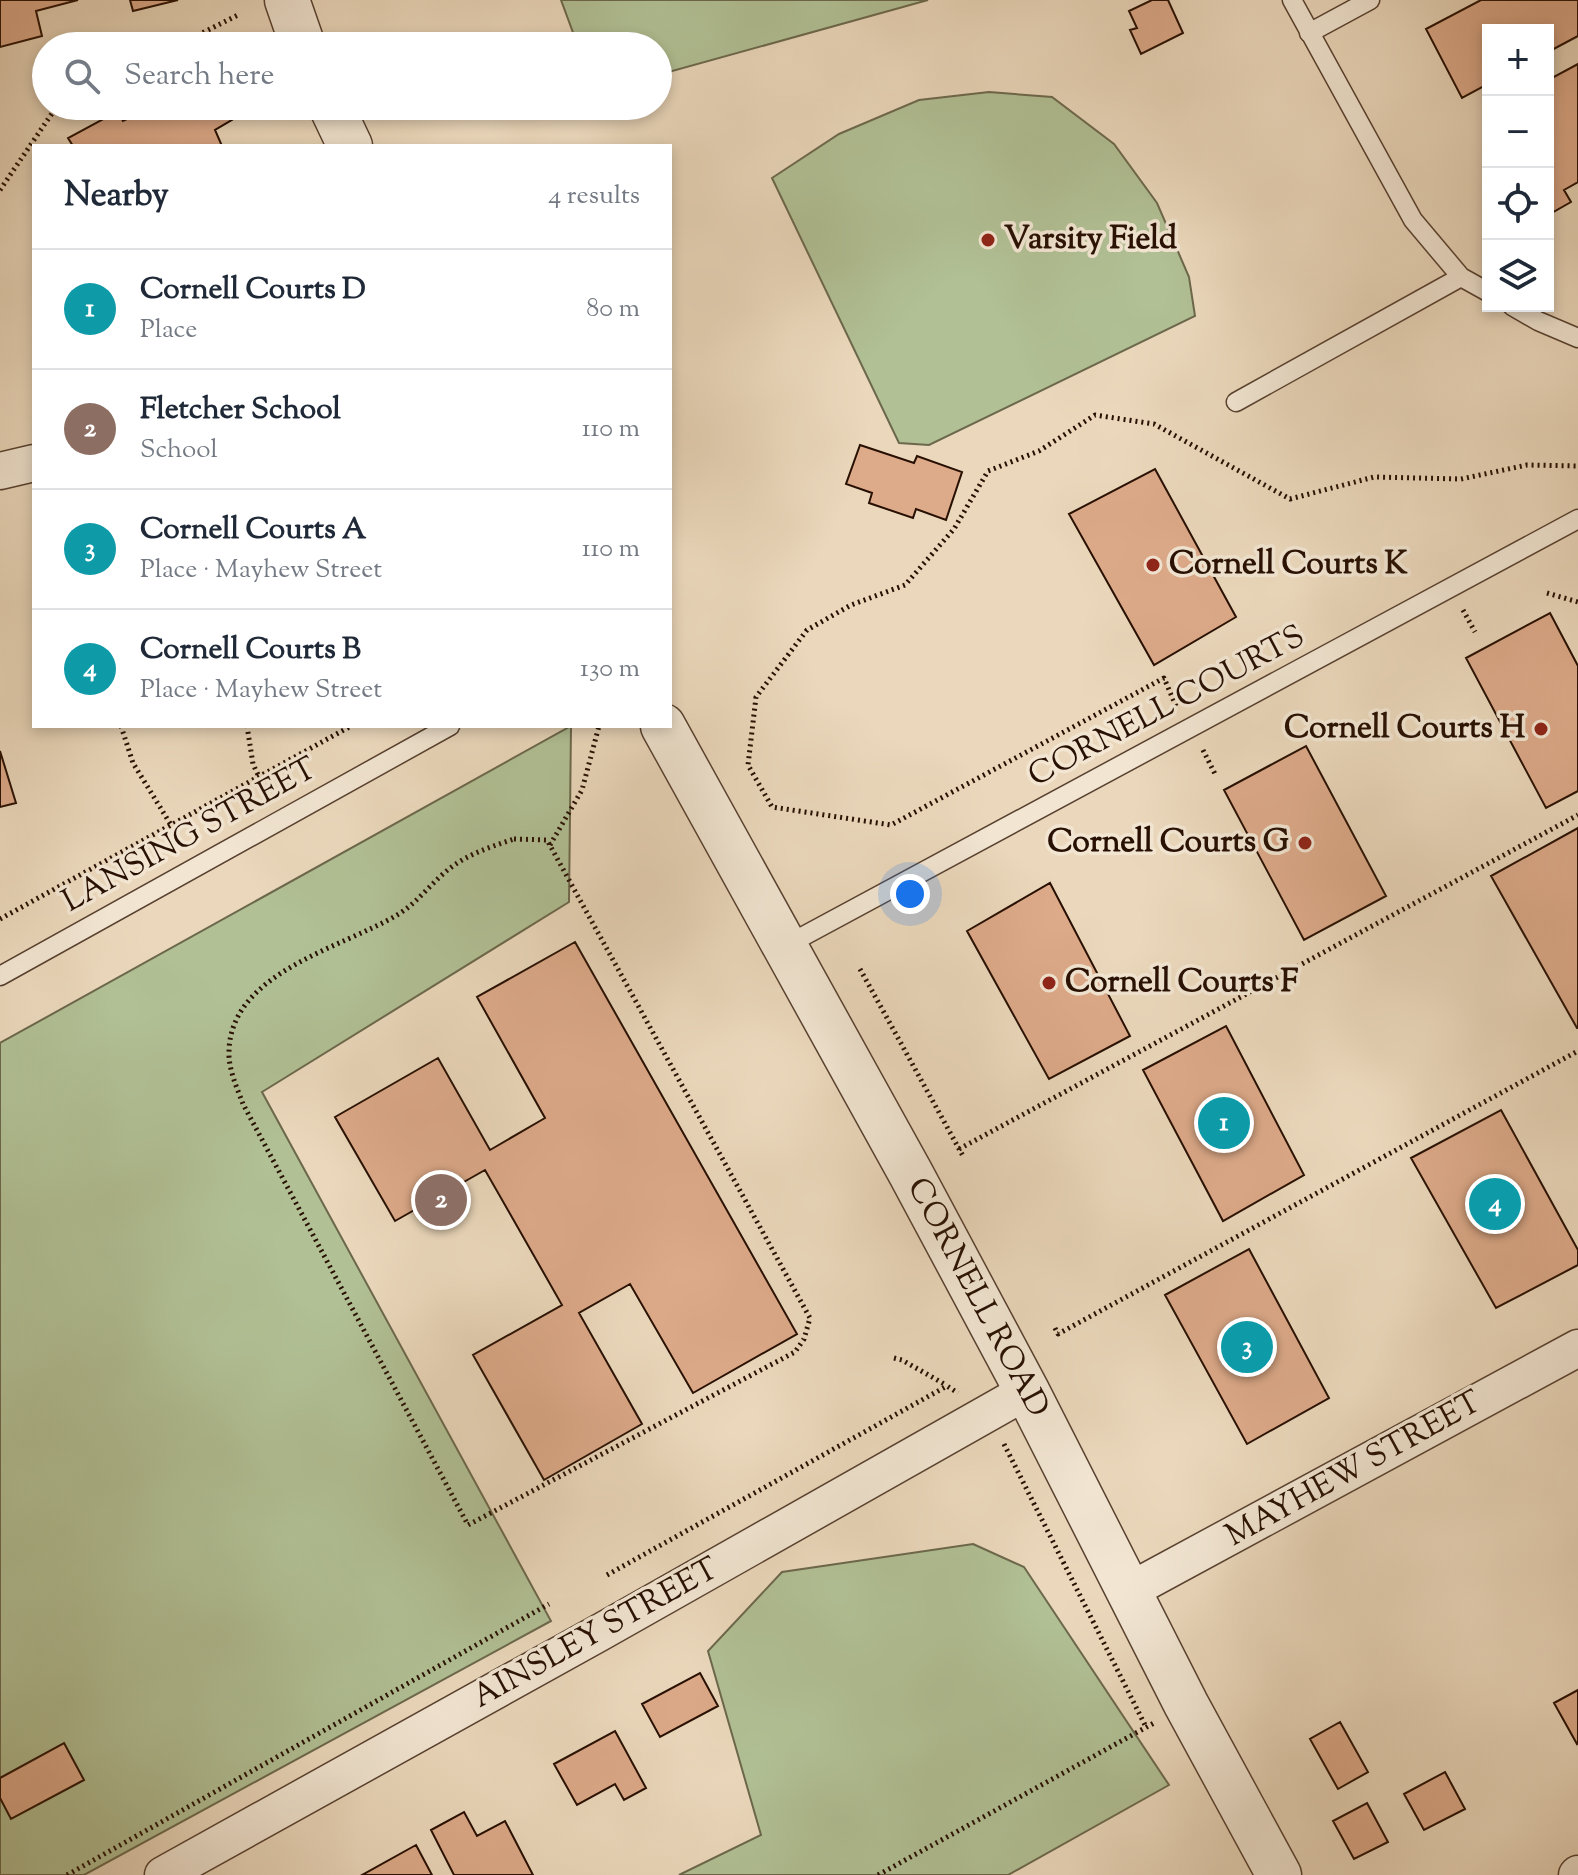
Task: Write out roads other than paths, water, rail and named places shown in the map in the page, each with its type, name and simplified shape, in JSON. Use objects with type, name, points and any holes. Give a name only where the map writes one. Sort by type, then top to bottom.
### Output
[{"type":"street","points":[[287,0],[298,32]]},
{"type":"street","points":[[338,120],[349,144]]},
{"type":"street","points":[[0,471],[32,463]]},
{"type":"street","name":"CORNELL ROAD","points":[[664,728],[1027,1391],[1186,1704],[1279,1875]]},
{"type":"street","name":"MAYHEW STREET","points":[[1129,1591],[1578,1348]]},
{"type":"street","name":"AINSLEY STREET","points":[[163,1875],[1027,1391]]},
{"type":"lane","points":[[1292,0],[1413,220],[1461,277],[1482,289]]},
{"type":"lane","points":[[1309,33],[1370,0]]},
{"type":"lane","points":[[1236,402],[1461,277]]},
{"type":"lane","points":[[1522,312],[1578,338]]},
{"type":"lane","name":"CORNELL COURTS","points":[[785,946],[1578,519]]},
{"type":"lane","name":"LANSING STREET","points":[[0,976],[446,728]]},
{"type":"place","name":"Varsity Field","points":[[988,240]]},
{"type":"place","name":"Cornell Courts K","points":[[1153,565]]},
{"type":"place","name":"Cornell Courts H","points":[[1541,729]]},
{"type":"place","name":"Cornell Courts G","points":[[1305,843]]},
{"type":"place","name":"Cornell Courts F","points":[[1049,983]]},
{"type":"place","name":"Cornell Courts D","points":[[1224,1123]]},
{"type":"place","name":"Fletcher School","points":[[441,1200]]},
{"type":"place","name":"Cornell Courts B","points":[[1495,1204]]},
{"type":"place","name":"Cornell Courts A","points":[[1247,1347]]}]
